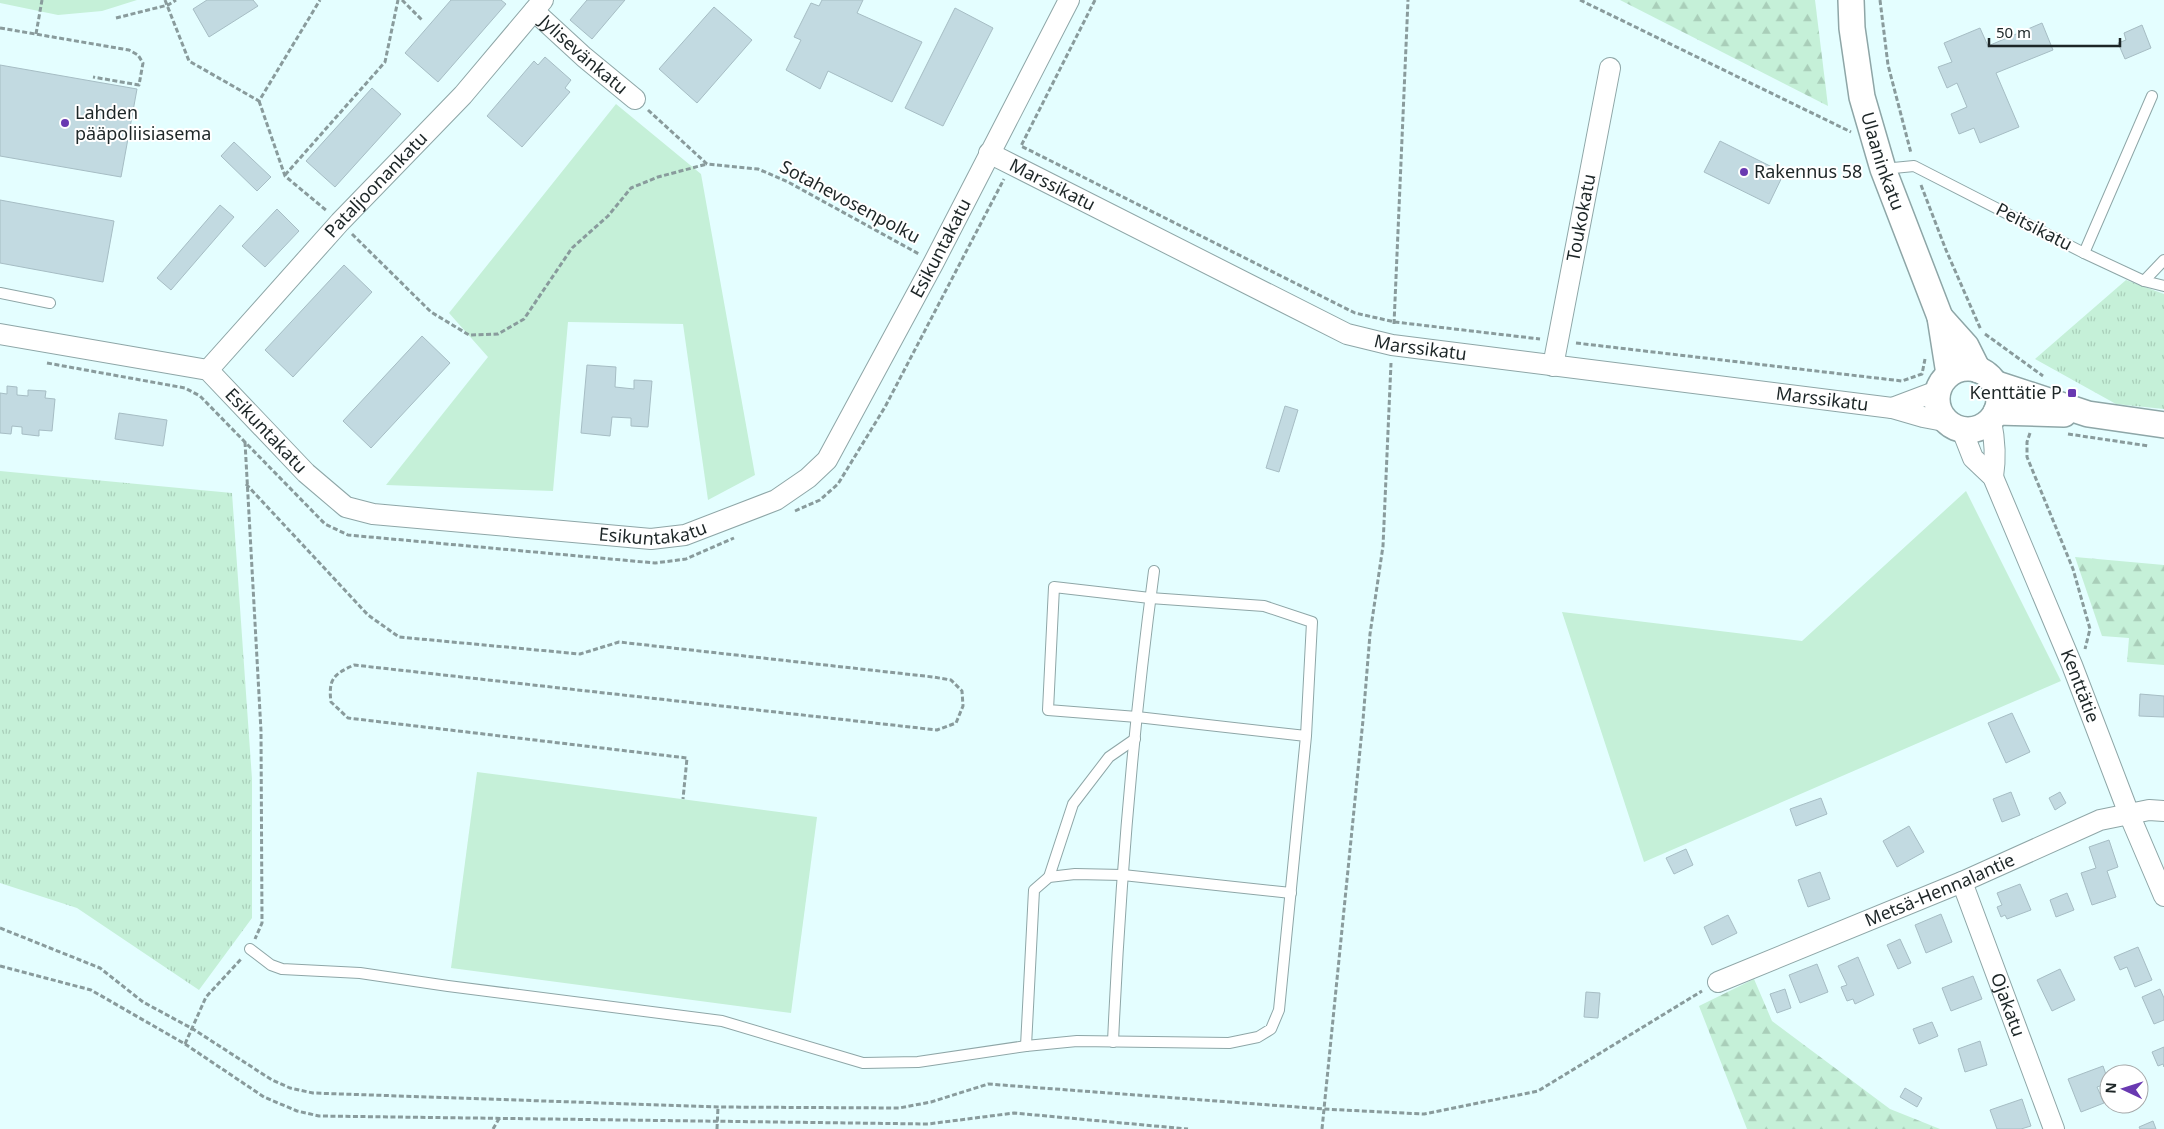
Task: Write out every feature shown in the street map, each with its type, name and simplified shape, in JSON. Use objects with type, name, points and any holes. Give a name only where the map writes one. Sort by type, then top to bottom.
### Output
[{"type":"street","name":"Esikuntakatu","points":[[208,370],[306,474],[346,507],[373,514],[651,539],[685,535],[776,500],[808,478],[827,460],[934,262],[1069,0]]},
{"type":"street","name":"Ulaaninkatu","points":[[1850,0],[1862,97],[1883,169],[1940,317]]},
{"type":"street","name":"Jylisevänkatu","points":[[534,4],[584,57],[635,98]]},
{"type":"street","name":"Pataljoonankatu","points":[[208,370],[340,222],[463,94],[534,4]]},
{"type":"street","name":"Toukokatu","points":[[1553,366],[1610,68]]},
{"type":"street","name":"Marssikatu","points":[[989,153],[1347,334],[1392,346],[1892,408],[1953,426]]},
{"type":"street","points":[[1940,317],[1966,346],[1998,392],[1999,402],[1993,417],[1995,462],[1993,477]]},
{"type":"street","points":[[1940,317],[1943,383],[1936,402],[1939,412],[1953,426],[1973,458],[1993,477]]},
{"type":"street","points":[[0,334],[208,370]]},
{"type":"street","points":[[1892,408],[1943,383],[1958,370],[1968,368],[2078,410],[2160,436]]},
{"type":"street","points":[[1953,426],[1972,430],[1982,427],[1993,417],[2078,410]]},
{"type":"street","name":"Kenttätie","points":[[1993,477],[2072,665],[2129,814],[2164,896]]},
{"type":"street","name":"Metsä-Hennalantie","points":[[1718,982],[1962,882],[2100,820],[2149,810],[2164,811]]},
{"type":"street","name":"Ojakatu","points":[[1962,882],[2054,1129]]},
{"type":"lane","name":"Peitsikatu","points":[[1914,166],[2084,253],[2152,96]]},
{"type":"lane","points":[[1883,169],[1914,166]]},
{"type":"lane","points":[[2084,253],[2144,280],[2164,286]]},
{"type":"lane","points":[[2144,280],[2164,260]]},
{"type":"lane","points":[[0,293],[50,303]]},
{"type":"lane","points":[[1113,1042],[1123,875],[1137,717],[1154,571]]},
{"type":"lane","points":[[250,949],[271,966],[282,969],[360,973],[722,1021],[863,1063],[918,1062],[1026,1046],[1077,1041],[1229,1043],[1258,1037],[1271,1030],[1279,1010],[1306,736],[1312,622],[1264,606],[1150,598],[1054,587],[1048,710],[1137,717],[1306,736]]},
{"type":"lane","points":[[1026,1046],[1034,890],[1049,877],[1073,804],[1109,757],[1135,739]]},
{"type":"lane","points":[[1049,877],[1075,874],[1123,875],[1291,893]]},
{"type":"path","points":[[36,34],[42,0]]},
{"type":"path","points":[[165,0],[189,61],[259,101],[284,176],[340,222],[431,312],[469,335],[498,334],[524,319],[572,248],[608,216],[632,188],[658,177],[707,164]]},
{"type":"path","points":[[116,18],[168,5],[176,0]]},
{"type":"path","points":[[259,101],[320,0]]},
{"type":"path","points":[[284,176],[385,62],[398,0]]},
{"type":"path","points":[[402,0],[422,20]]},
{"type":"path","points":[[793,512],[820,500],[838,484],[885,406],[1095,0]]},
{"type":"path","points":[[1322,1129],[1370,634],[1382,546],[1392,346],[1395,322],[1408,0]]},
{"type":"path","points":[[1580,0],[1852,133]]},
{"type":"path","points":[[1880,0],[1893,91],[1914,166],[1946,250],[1980,328],[1986,336],[2035,370]]},
{"type":"path","points":[[0,28],[129,50],[138,55],[143,63],[139,85],[93,77]]},
{"type":"path","points":[[635,98],[707,164]]},
{"type":"path","points":[[1021,146],[1354,313],[1395,322],[1902,381]]},
{"type":"path","name":"Sotahevosenpolku","points":[[707,164],[758,169],[788,182],[954,274]]},
{"type":"path","points":[[39,361],[185,388],[200,396],[325,524],[348,535],[655,563],[686,559],[740,536]]},
{"type":"path","points":[[2031,432],[2027,442],[2027,458],[2073,569],[2090,629],[2083,658]]},
{"type":"path","points":[[2066,434],[2121,443],[2160,436]]},
{"type":"path","points":[[185,1044],[206,997],[250,949],[262,923],[261,750],[245,442]]},
{"type":"path","points":[[246,484],[368,615],[399,637],[580,654],[619,642],[933,677],[951,680],[962,691],[964,706],[956,724],[937,730],[354,665],[339,672],[329,686],[331,702],[348,718],[687,758],[683,799]]},
{"type":"path","points":[[0,928],[100,968],[143,1002],[193,1029],[272,1080],[290,1088],[313,1093],[718,1106],[899,1108],[931,1102],[988,1084],[1324,1109],[1424,1114],[1538,1091],[1718,982]]},
{"type":"path","points":[[0,966],[91,990],[185,1044],[264,1097],[311,1114],[928,1124],[1014,1113],[1188,1129]]},
{"type":"path","points":[[717,1129],[718,1106]]},
{"type":"path","points":[[494,1129],[500,1117]]},
{"type":"green space","points":[[0,0],[137,0],[102,11],[58,15],[0,3]]},
{"type":"green space","points":[[1620,0],[1815,0],[1828,106]]},
{"type":"green space","points":[[616,104],[701,174],[755,475],[708,500],[683,324],[568,322],[553,491],[386,485],[488,357],[449,313]]},
{"type":"green space","points":[[2126,280],[2164,294],[2164,409],[2116,404],[2035,359]]},
{"type":"green space","points":[[0,471],[232,493],[252,779],[252,918],[199,990],[77,908],[0,883]]},
{"type":"green space","points":[[1966,491],[2061,681],[1644,862],[1562,612],[1802,641]]},
{"type":"green space","points":[[2075,557],[2164,565],[2164,665],[2127,662],[2129,638],[2102,636]]},
{"type":"green space","points":[[477,772],[817,817],[791,1013],[451,968]]},
{"type":"green space","points":[[1754,979],[1772,1021],[1890,1109],[1940,1129],[1747,1129],[1699,1006]]},
{"type":"building","points":[[207,0],[253,0],[258,6],[209,37],[193,9]]},
{"type":"building","points":[[451,0],[501,0],[506,4],[438,82],[405,53]]},
{"type":"building","points":[[587,0],[625,0],[592,39],[570,20]]},
{"type":"building","points":[[822,0],[863,0],[857,13],[922,42],[892,102],[828,71],[820,89],[786,70],[801,40],[794,37],[811,3],[819,6]]},
{"type":"building","points":[[714,7],[752,40],[697,103],[659,69]]},
{"type":"building","points":[[955,8],[993,28],[943,126],[905,108]]},
{"type":"building","points":[[2042,23],[2053,50],[1996,73],[2019,127],[1980,143],[1974,128],[1959,134],[1951,114],[1967,107],[1957,83],[1947,88],[1938,67],[1952,62],[1944,43],[1980,28],[1988,46]]},
{"type":"building","points":[[2142,25],[2151,48],[2125,59],[2118,43],[2126,40],[2124,33]]},
{"type":"building","points":[[545,57],[571,80],[565,88],[570,92],[522,147],[487,116],[534,61],[538,65]]},
{"type":"building","name":"Lahden pääpoliisiasema","points":[[0,65],[137,89],[121,177],[0,156]]},
{"type":"building","points":[[372,88],[401,114],[335,187],[306,161]]},
{"type":"building","name":"Rakennus 58","points":[[1720,141],[1784,173],[1769,204],[1704,172]]},
{"type":"building","points":[[234,142],[271,177],[257,191],[221,156]]},
{"type":"building","points":[[0,200],[114,221],[103,282],[0,263]]},
{"type":"building","points":[[220,205],[234,217],[171,290],[157,278]]},
{"type":"building","points":[[277,209],[299,231],[265,267],[242,246]]},
{"type":"building","points":[[344,265],[372,292],[293,377],[265,350]]},
{"type":"building","points":[[422,336],[450,363],[371,448],[343,421]]},
{"type":"building","points":[[587,365],[616,367],[615,387],[634,389],[634,380],[652,381],[648,427],[631,426],[631,418],[612,417],[610,436],[581,433]]},
{"type":"building","points":[[7,386],[17,387],[17,395],[28,396],[28,390],[46,391],[45,398],[55,399],[52,431],[39,430],[39,436],[22,434],[22,427],[12,426],[11,434],[0,433],[0,393],[7,394]]},
{"type":"building","points":[[1285,406],[1298,410],[1279,472],[1266,468]]},
{"type":"building","points":[[119,413],[167,420],[163,446],[115,439]]},
{"type":"building","points":[[2140,694],[2164,696],[2164,717],[2139,716]]},
{"type":"building","points":[[2012,713],[2030,752],[2006,763],[1988,723]]},
{"type":"building","points":[[2011,792],[2020,815],[2002,822],[1993,799]]},
{"type":"building","points":[[2060,792],[2066,803],[2055,810],[2049,798]]},
{"type":"building","points":[[1821,798],[1827,814],[1796,826],[1790,809]]},
{"type":"building","points":[[1909,826],[1924,852],[1897,867],[1883,841]]},
{"type":"building","points":[[2109,840],[2118,867],[2107,871],[2116,897],[2092,905],[2081,873],[2096,868],[2089,847]]},
{"type":"building","points":[[1686,849],[1693,865],[1674,874],[1666,858]]},
{"type":"building","points":[[1820,872],[1830,899],[1808,907],[1798,880]]},
{"type":"building","points":[[2020,884],[2031,910],[2007,919],[2005,915],[2001,917],[1997,907],[2002,905],[1997,893]]},
{"type":"building","points":[[2067,893],[2074,910],[2056,917],[2050,900]]},
{"type":"building","points":[[1941,914],[1952,942],[1926,953],[1915,925]]},
{"type":"building","points":[[1728,915],[1737,933],[1712,945],[1704,927]]},
{"type":"building","points":[[1900,939],[1911,963],[1898,969],[1887,945]]},
{"type":"building","points":[[2138,947],[2152,980],[2135,987],[2127,967],[2120,970],[2114,957]]},
{"type":"building","points":[[1858,957],[1874,995],[1855,1004],[1853,999],[1847,1001],[1841,987],[1847,985],[1838,966]]},
{"type":"building","points":[[1817,964],[1828,992],[1800,1003],[1789,975]]},
{"type":"building","points":[[2060,969],[2075,1000],[2052,1011],[2037,980]]},
{"type":"building","points":[[1973,976],[1982,999],[1951,1011],[1942,988]]},
{"type":"building","points":[[1785,989],[1791,1008],[1777,1013],[1770,994]]},
{"type":"building","points":[[2160,989],[2164,998],[2164,1020],[2154,1024],[2142,997]]},
{"type":"building","points":[[1586,992],[1600,993],[1598,1018],[1584,1017]]},
{"type":"building","points":[[1932,1022],[1938,1036],[1919,1044],[1913,1029]]},
{"type":"building","points":[[1980,1041],[1987,1065],[1965,1072],[1958,1049]]},
{"type":"building","points":[[2164,1047],[2164,1067],[2163,1064],[2158,1066],[2152,1052]]},
{"type":"building","points":[[2099,1067],[2099,1086],[2097,1087],[2099,1105],[2081,1112],[2068,1079]]},
{"type":"building","points":[[1905,1088],[1922,1098],[1917,1107],[1900,1097]]},
{"type":"building","points":[[2022,1099],[2031,1126],[2021,1129],[1997,1129],[1990,1110]]},
{"type":"building","points":[[2153,1121],[2156,1129],[2140,1129],[2139,1127]]},
{"type":"place","name":"Lahden pääpoliisiasema","points":[[65,123]]},
{"type":"place","name":"Rakennus 58","points":[[1744,172]]},
{"type":"place","name":"Kenttätie P","points":[[2072,393]]}]
